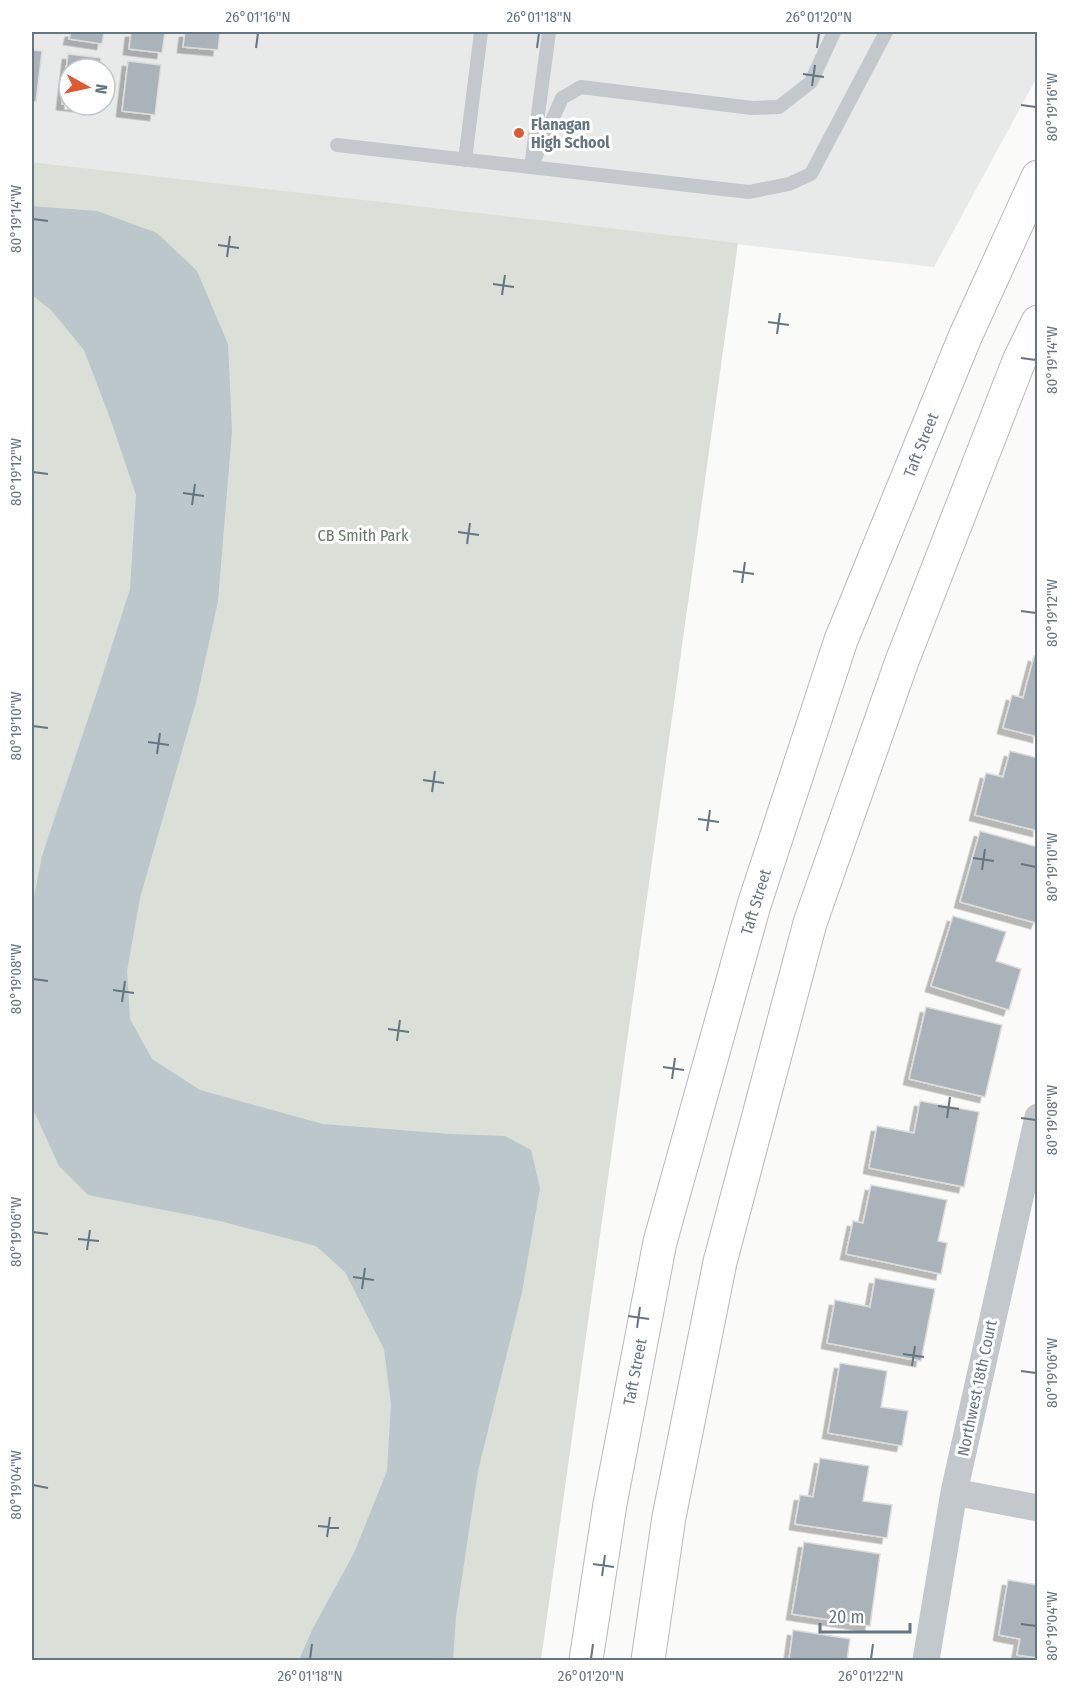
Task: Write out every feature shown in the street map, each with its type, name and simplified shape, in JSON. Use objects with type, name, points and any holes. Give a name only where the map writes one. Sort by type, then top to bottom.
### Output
[{"type":"street","name":"Taft Street","points":[[586,1660],[610,1504],[660,1242],[754,905],[841,640],[965,337],[1038,177]]},
{"type":"street","points":[[648,1660],[669,1517],[720,1262],[810,923],[902,660],[1019,362],[1038,322]]},
{"type":"street","name":"Northwest 18th Court","points":[[926,1660],[954,1492],[1037,1121]]},
{"type":"street","points":[[954,1492],[1038,1508]]},
{"type":"lane","points":[[465,160],[481,32]]},
{"type":"lane","points":[[531,167],[549,32]]},
{"type":"lane","points":[[531,167],[561,98],[581,87],[752,108],[779,107],[811,82],[834,32]]},
{"type":"lane","points":[[338,145],[749,192],[789,184],[811,174],[886,32]]},
{"type":"shaded area","name":"Flanagan High School","points":[[32,32],[1037,32],[1037,77],[934,267],[32,162]]},
{"type":"shaded area","points":[[32,206],[97,211],[157,233],[197,271],[228,344],[232,431],[218,601],[196,702],[140,898],[127,971],[130,1019],[152,1059],[200,1090],[323,1124],[505,1136],[531,1150],[540,1188],[522,1292],[478,1471],[456,1617],[453,1660],[299,1660],[313,1628],[354,1553],[387,1471],[391,1404],[384,1349],[345,1272],[316,1246],[220,1221],[88,1195],[59,1166],[32,1107],[32,907],[42,856],[130,589],[136,495],[84,350],[51,310],[32,295]]},
{"type":"green space","name":"CB Smith Park","points":[[32,162],[738,243],[541,1660],[32,1660]]},
{"type":"building","points":[[71,32],[104,32],[102,44],[69,39]]},
{"type":"building","points":[[131,32],[165,32],[162,53],[129,49]]},
{"type":"building","points":[[185,32],[220,32],[218,50],[183,47]]},
{"type":"building","points":[[32,50],[42,51],[36,102],[32,101]]},
{"type":"building","points":[[68,54],[93,57],[68,57]]},
{"type":"building","points":[[128,61],[161,65],[155,115],[122,111]]},
{"type":"building","points":[[1034,656],[1038,657],[1038,737],[1003,728],[1012,695],[1023,698]]},
{"type":"building","points":[[1010,751],[1038,758],[1038,831],[975,815],[986,773],[1003,777]]},
{"type":"building","points":[[980,831],[1038,847],[1038,918],[1036,923],[960,902]]},
{"type":"building","points":[[953,916],[1006,932],[996,961],[1021,969],[1009,1010],[931,986]]},
{"type":"building","points":[[926,1007],[1002,1025],[985,1097],[909,1079]]},
{"type":"building","points":[[920,1101],[979,1112],[964,1187],[869,1168],[877,1126],[914,1133]]},
{"type":"building","points":[[871,1185],[947,1200],[938,1241],[947,1243],[941,1274],[846,1254],[853,1221],[863,1223]]},
{"type":"building","points":[[875,1278],[935,1289],[921,1361],[827,1343],[835,1300],[870,1307]]},
{"type":"building","points":[[840,1363],[887,1371],[881,1407],[908,1411],[902,1446],[828,1433]]},
{"type":"building","points":[[820,1458],[869,1466],[863,1501],[892,1505],[887,1538],[795,1524],[800,1495],[813,1497]]},
{"type":"building","points":[[804,1542],[880,1554],[870,1626],[792,1614]]},
{"type":"building","points":[[1008,1580],[1038,1585],[1038,1658],[1017,1655],[1020,1639],[999,1635]]},
{"type":"building","points":[[793,1630],[850,1639],[847,1660],[789,1660]]},
{"type":"place","name":"Flanagan High School","points":[[519,133]]}]
